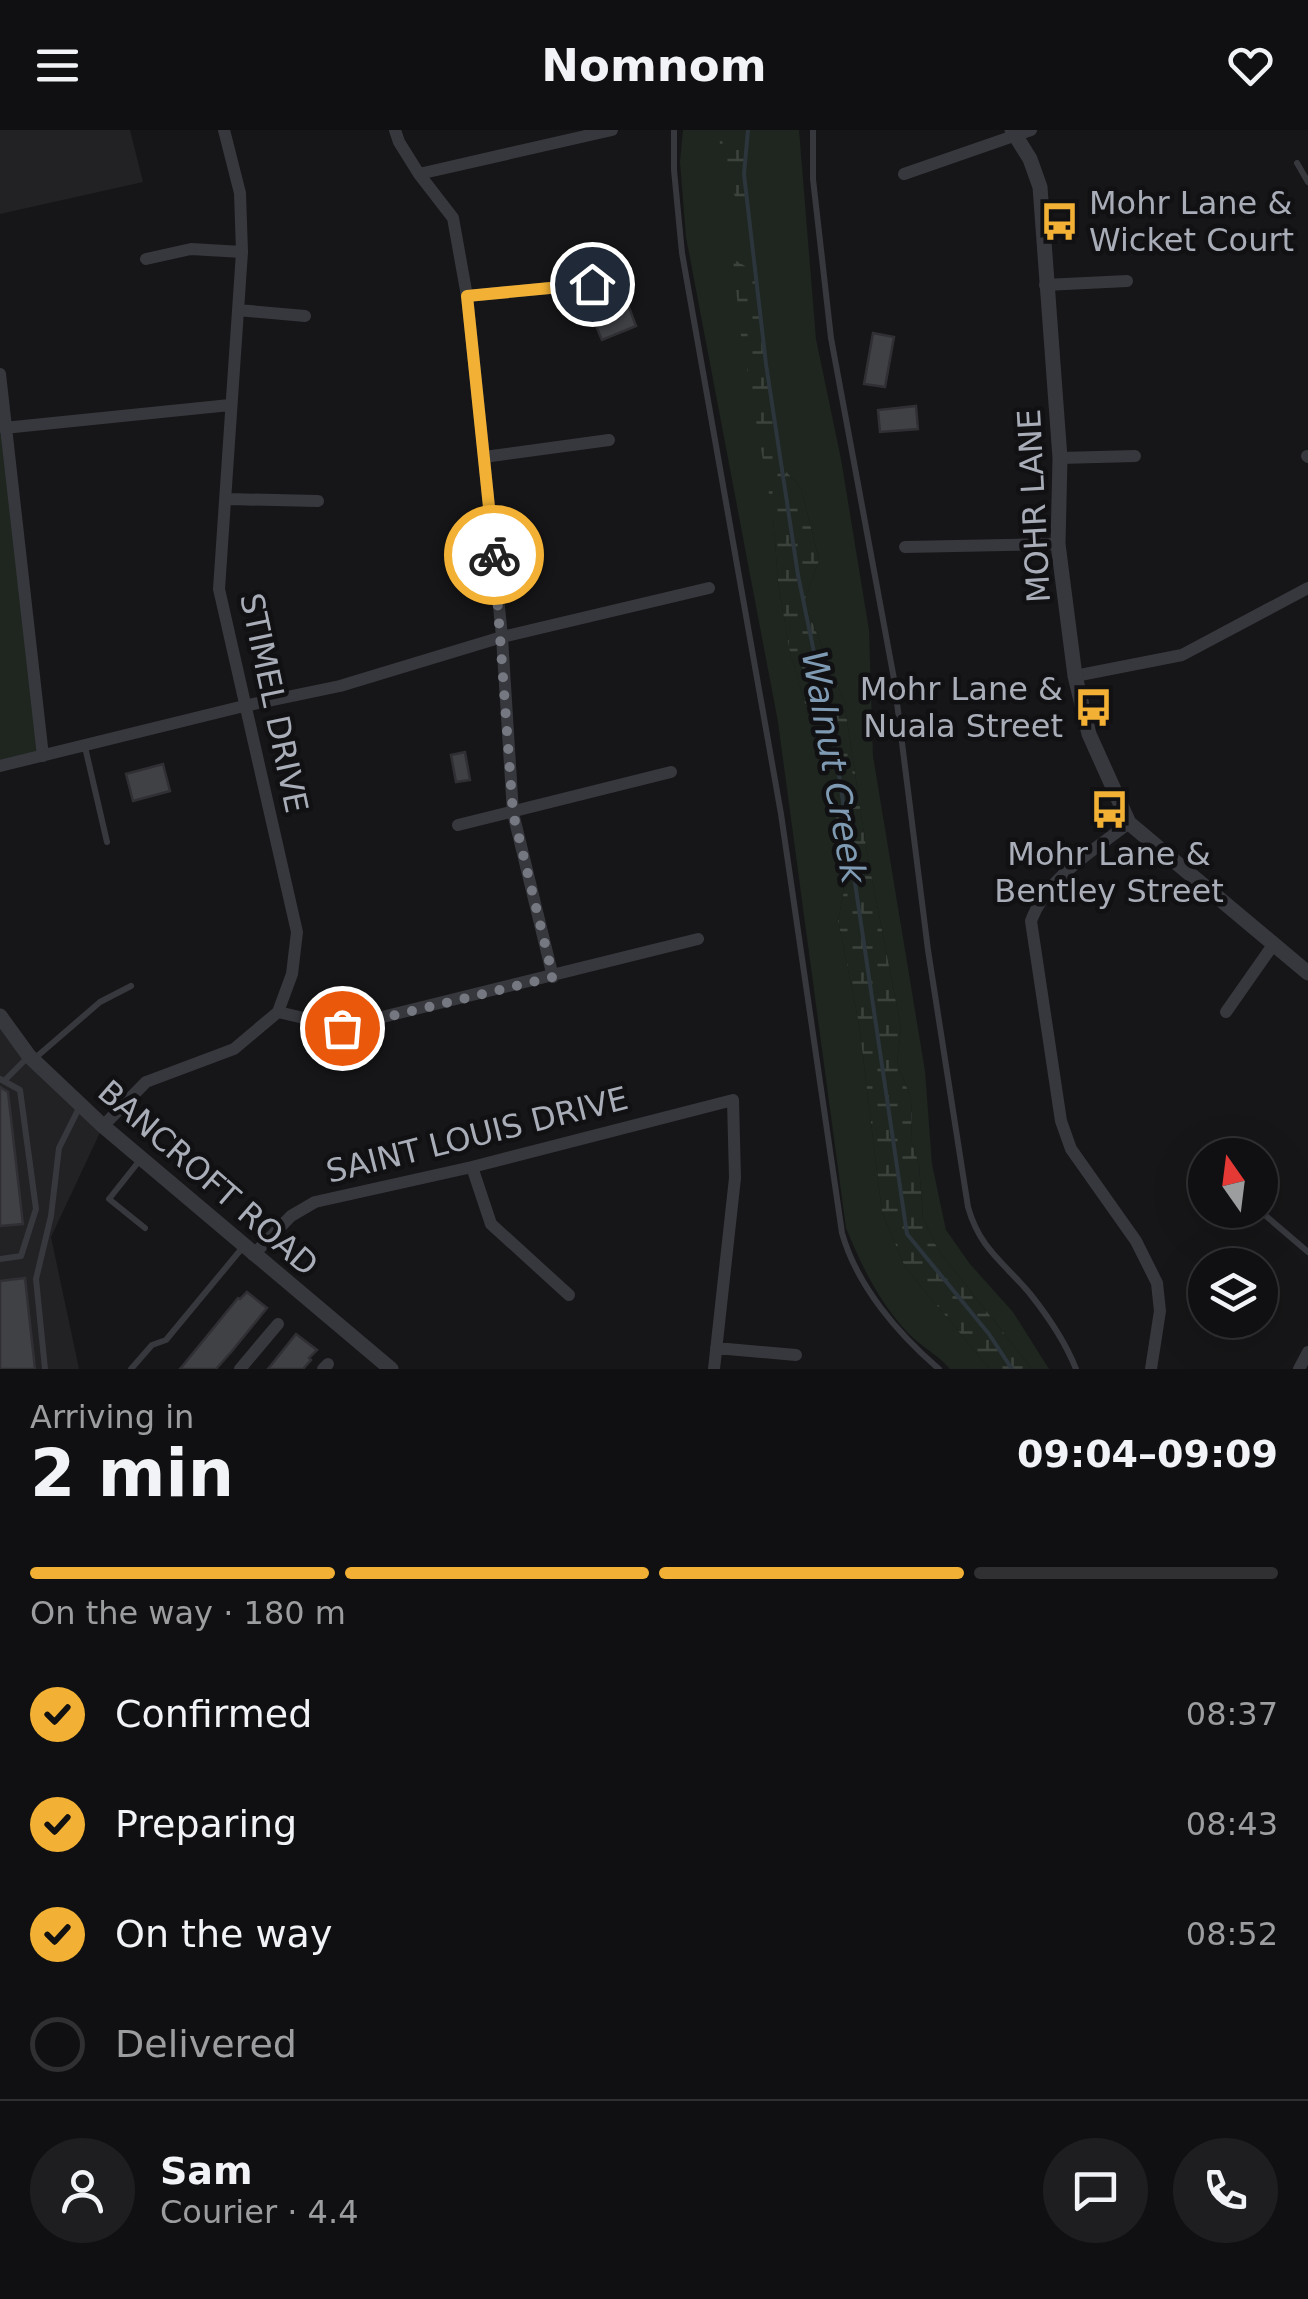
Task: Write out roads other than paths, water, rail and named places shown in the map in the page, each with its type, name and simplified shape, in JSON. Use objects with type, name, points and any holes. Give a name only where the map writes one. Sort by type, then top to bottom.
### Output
[{"type":"street","name":"STIMEL DRIVE","points":[[224,130],[240,193],[242,252],[219,589],[298,932],[292,974],[278,1012]]},
{"type":"street","points":[[395,130],[420,174],[453,218],[467,296],[484,457],[502,637],[513,813],[553,977]]},
{"type":"street","points":[[420,174],[612,130]]},
{"type":"street","points":[[904,174],[1020,132]]},
{"type":"street","name":"MOHR LANE","points":[[1020,132],[1040,187],[1060,458],[1058,544],[1075,676],[1090,734],[1129,823],[1308,973]]},
{"type":"street","points":[[146,260],[191,249],[242,252]]},
{"type":"street","points":[[1046,285],[1127,281]]},
{"type":"street","points":[[467,296],[592,284]]},
{"type":"street","points":[[238,310],[305,316]]},
{"type":"street","points":[[0,374],[44,756]]},
{"type":"street","points":[[4,428],[230,405]]},
{"type":"street","points":[[484,457],[609,440]]},
{"type":"street","points":[[1060,458],[1136,456]]},
{"type":"street","points":[[227,499],[318,501]]},
{"type":"street","points":[[906,547],[1058,544]]},
{"type":"street","points":[[0,766],[340,686],[502,637],[709,588]]},
{"type":"street","points":[[1075,676],[1182,655],[1308,588]]},
{"type":"street","points":[[458,825],[671,772]]},
{"type":"street","points":[[1129,823],[1050,886],[1038,903],[1032,922],[1066,1135],[1148,1260],[1157,1283],[1160,1312],[1150,1369]]},
{"type":"street","points":[[102,1126],[146,1082],[234,1049],[278,1012],[342,1028],[698,939]]},
{"type":"street","points":[[1226,1012],[1273,945]]},
{"type":"street","name":"BANCROFT ROAD","points":[[0,1016],[31,1058],[102,1126],[391,1369]]},
{"type":"street","name":"SAINT LOUIS DRIVE","points":[[248,1251],[315,1202],[472,1167],[733,1100],[736,1178],[716,1348]]},
{"type":"street","points":[[472,1167],[491,1224],[569,1295]]},
{"type":"street","points":[[240,1369],[278,1324]]},
{"type":"street","points":[[714,1369],[716,1348],[796,1355]]},
{"type":"street","points":[[1300,1369],[1308,1352]]},
{"type":"lane","points":[[674,130],[682,253],[781,814],[842,1233],[856,1270],[898,1330],[939,1369]]},
{"type":"lane","points":[[813,130],[813,179],[831,338],[894,678],[928,950],[968,1208],[975,1233],[1029,1292],[1064,1338],[1076,1369]]},
{"type":"lane","points":[[1297,163],[1308,182]]},
{"type":"lane","points":[[84,746],[107,842]]},
{"type":"lane","points":[[0,1259],[21,1256],[36,1208],[20,1090],[2,1080],[100,1002],[131,986]]},
{"type":"lane","points":[[45,1369],[36,1279],[51,1216],[59,1148],[81,1105]]},
{"type":"lane","points":[[141,1159],[108,1198],[145,1228]]},
{"type":"lane","points":[[1278,1226],[1308,1252]]},
{"type":"lane","points":[[131,1369],[152,1345],[166,1340],[248,1251]]},
{"type":"waterway","name":"Walnut Creek","points":[[748,130],[744,174],[766,364],[798,575],[838,768],[907,1234],[989,1334],[1012,1369]]},
{"type":"place","name":"Mohr Lane & Wicket Court","points":[[1059,221]]},
{"type":"place","name":"Mohr Lane & Nuala Street","points":[[1093,707]]},
{"type":"place","name":"Mohr Lane & Bentley Street","points":[[1109,809]]}]
